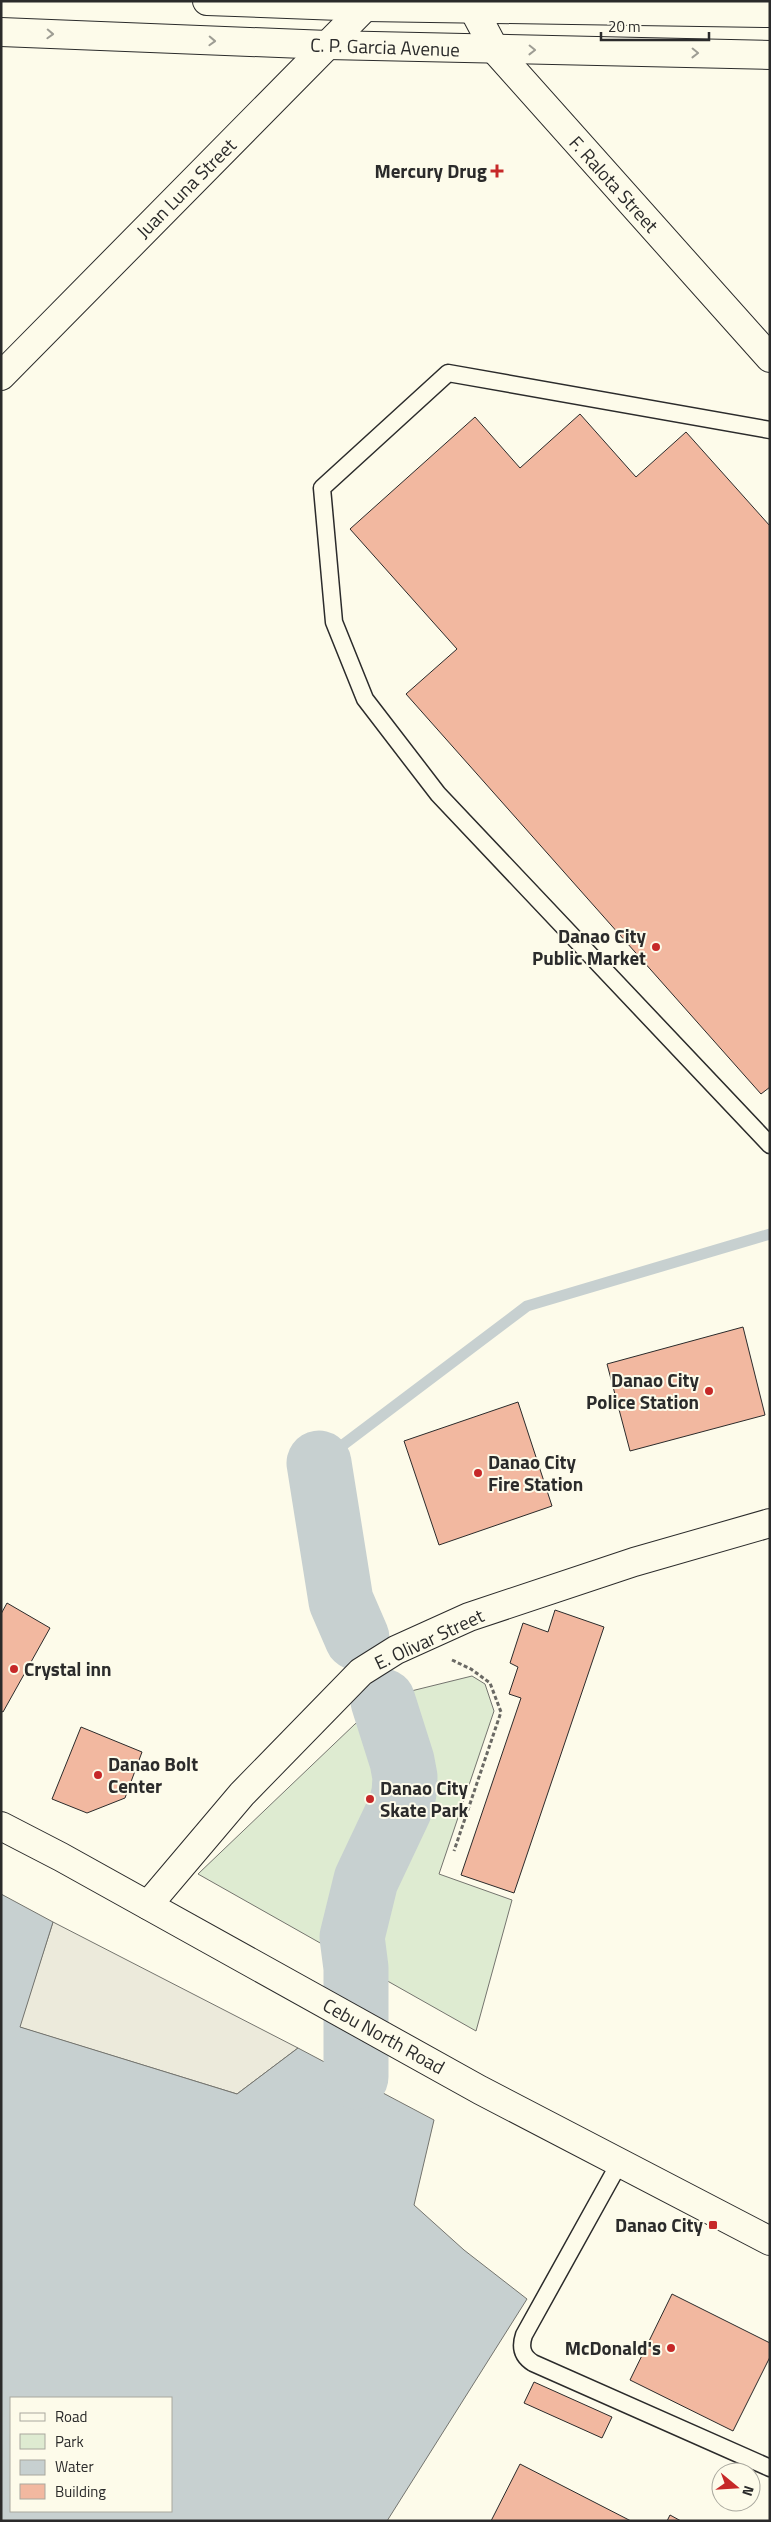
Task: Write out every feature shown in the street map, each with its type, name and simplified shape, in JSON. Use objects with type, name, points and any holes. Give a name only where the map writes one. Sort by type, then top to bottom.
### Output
[{"type":"main road","points":[[207,1],[471,4],[770,13]]},
{"type":"main road","name":"Juan Luna Street","points":[[1,376],[369,4]]},
{"type":"main road","name":"F. Ralota Street","points":[[471,4],[495,50],[770,358]]},
{"type":"main road","name":"C. P. Garcia Avenue","points":[[1,32],[328,46],[770,54]]},
{"type":"main road","name":"E. Olivar Street","points":[[148,1905],[242,1794],[361,1672],[396,1650],[478,1614],[634,1562],[770,1523]]},
{"type":"main road","name":"Cebu North Road","points":[[1,1826],[148,1905],[480,2090],[770,2242]]},
{"type":"lane","points":[[770,430],[448,373],[322,488],[334,622],[365,699],[438,794],[770,1145]]},
{"type":"lane","points":[[620,2162],[524,2335],[521,2343],[522,2351],[532,2363],[770,2468]]},
{"type":"path","points":[[413,1644],[472,1669],[490,1683],[501,1712],[454,1851]]},
{"type":"green space","name":"Danao City Skate Park","points":[[472,1676],[485,1684],[494,1711],[439,1874],[512,1900],[476,2031],[198,1874],[355,1724],[403,1693]]},
{"type":"shaded area","points":[[53,1922],[298,2048],[237,2094],[19,2027]]},
{"type":"water","points":[[1,1894],[53,1922],[20,2027],[237,2094],[298,2048],[434,2120],[414,2205],[464,2250],[527,2299],[387,2521],[1,2521]]},
{"type":"building","name":"Danao City Public Market","points":[[580,414],[636,477],[686,432],[770,526],[770,1087],[761,1094],[406,694],[457,649],[350,529],[475,417],[520,468]]},
{"type":"building","points":[[743,1327],[765,1415],[630,1451],[607,1364]]},
{"type":"building","name":"Danao City Fire Station","points":[[518,1402],[552,1506],[439,1545],[404,1441]]},
{"type":"building","name":"Crystal inn","points":[[7,1603],[50,1628],[3,1712],[1,1711],[1,1614]]},
{"type":"building","points":[[555,1610],[604,1627],[514,1893],[461,1875],[521,1698],[509,1694],[518,1667],[510,1663],[523,1623],[548,1632]]},
{"type":"building","name":"Danao Bolt Center","points":[[81,1727],[142,1752],[125,1798],[87,1813],[52,1799]]},
{"type":"building","points":[[672,2294],[770,2343],[770,2357],[733,2431],[630,2380]]},
{"type":"building","points":[[534,2382],[612,2417],[602,2438],[524,2403]]},
{"type":"building","points":[[520,2464],[631,2521],[491,2521]]},
{"type":"building","points":[[670,2515],[681,2521],[667,2521]]},
{"type":"waterway","points":[[319,1463],[527,1306],[770,1234]]},
{"type":"waterway","points":[[319,1463],[341,1601],[357,1638]]},
{"type":"waterway","points":[[356,2077],[356,1968],[352,1937],[366,1880],[400,1808],[404,1793],[405,1777],[402,1761],[383,1701]]},
{"type":"place","name":"Mercury Drug","points":[[497,171]]},
{"type":"place","name":"Danao City Public Market","points":[[656,947]]},
{"type":"place","name":"Danao City Police Station","points":[[709,1391]]},
{"type":"place","name":"Danao City Fire Station","points":[[478,1473]]},
{"type":"place","name":"Crystal inn","points":[[14,1669]]},
{"type":"place","name":"Danao Bolt Center","points":[[98,1775]]},
{"type":"place","name":"Danao City Skate Park","points":[[370,1799]]},
{"type":"place","name":"Danao City","points":[[713,2225]]},
{"type":"place","name":"McDonald's","points":[[671,2348]]}]
